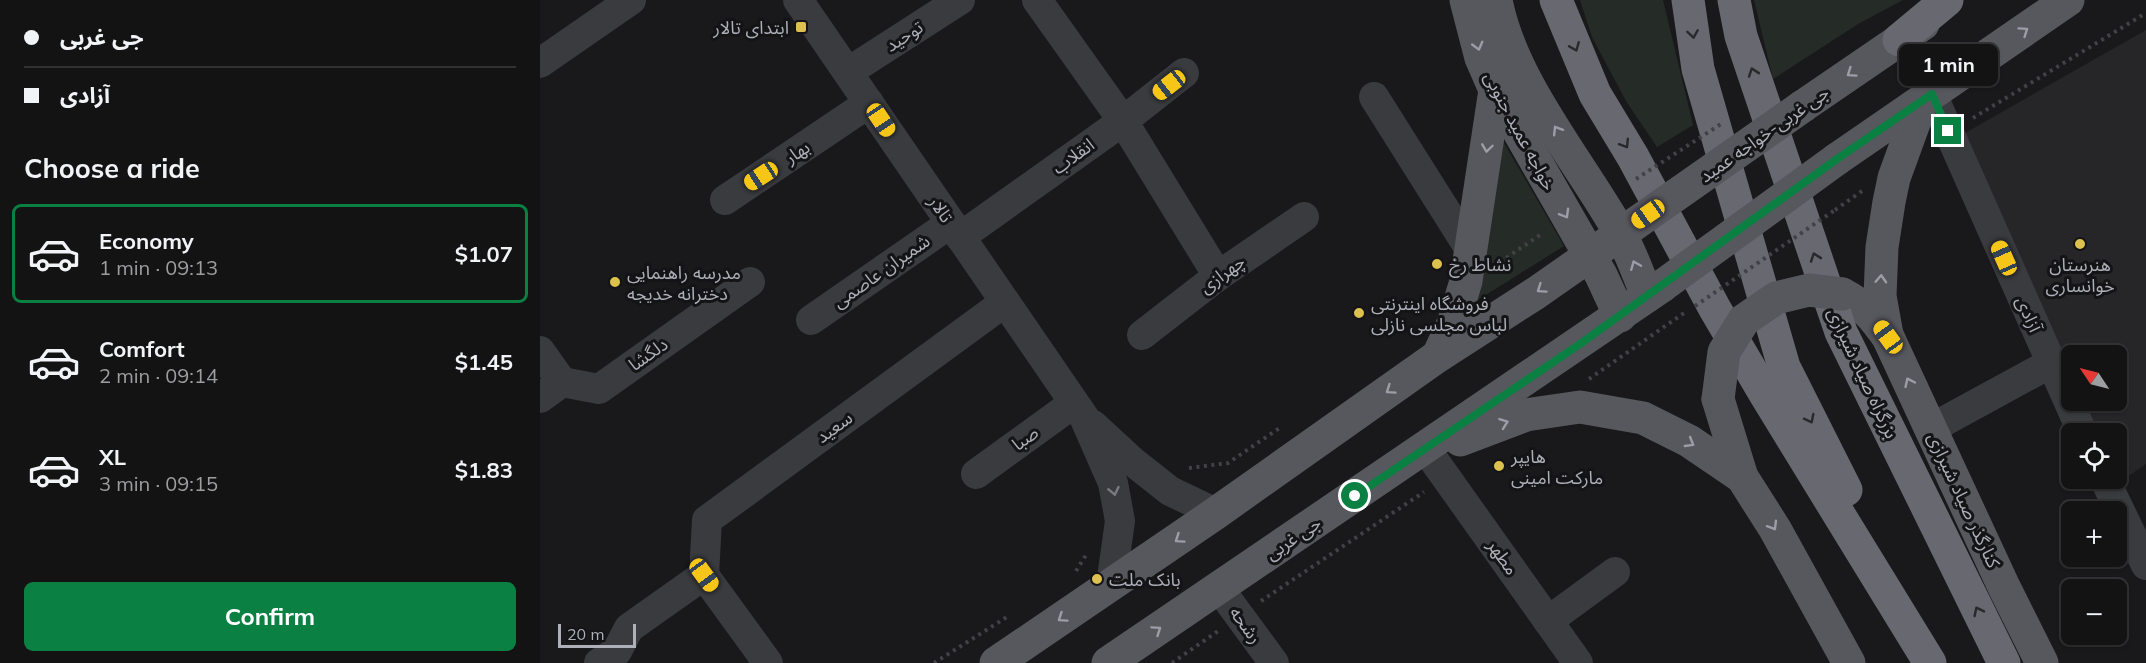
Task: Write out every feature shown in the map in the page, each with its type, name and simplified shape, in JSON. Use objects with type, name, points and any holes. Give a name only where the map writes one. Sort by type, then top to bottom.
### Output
[{"type":"highway","points":[[1556,0],[1594,94],[1633,157],[1765,394],[1932,663]]},
{"type":"highway","points":[[1688,0],[1698,69],[1784,367],[1932,663]]},
{"type":"highway","name":"بزرگراه صیاد شیرازی","points":[[1734,0],[1741,36],[1841,332],[2004,663]]},
{"type":"highway","points":[[1899,40],[1947,0]]},
{"type":"main road","name":"خواجه عمید جنوبی","points":[[1466,0],[1481,58],[1495,90],[1601,275],[1620,316]]},
{"type":"main road","name":"خواجه عمید جنوبی","points":[[1496,0],[1514,57],[1549,118],[1625,231],[1655,291]]},
{"type":"main road","points":[[1899,40],[1957,0]]},
{"type":"main road","name":"جی غربی","points":[[1108,663],[1218,588],[1428,462],[1620,316],[1837,159],[2068,0]]},
{"type":"main road","name":"جی غربی-خواجه عمید","points":[[1625,231],[1899,40]]},
{"type":"main road","points":[[1438,356],[1454,321],[1466,281],[1482,259],[1495,90]]},
{"type":"main road","points":[[1888,337],[1880,296],[1882,247],[1889,202],[1894,178],[1927,98]]},
{"type":"main road","points":[[996,663],[1216,513],[1438,356],[1625,231]]},
{"type":"main road","points":[[1849,663],[1775,529],[1742,477],[1718,399],[1724,352],[1744,320],[1776,298],[1809,290],[1842,294],[1859,303],[1888,337]]},
{"type":"main road","name":"کنارگذر صیاد شیرازی","points":[[1888,337],[1940,424],[2004,587],[2042,663]]},
{"type":"main road","points":[[1428,462],[1527,415],[1580,407],[1643,418],[1689,441],[1742,477]]},
{"type":"street","points":[[540,63],[631,0]]},
{"type":"street","name":"تالار","points":[[798,0],[1079,410]]},
{"type":"street","name":"توحید","points":[[848,72],[960,0]]},
{"type":"street","points":[[1037,0],[1123,121],[1218,276]]},
{"type":"street","name":"انقلاب","points":[[956,230],[1123,121],[1184,73]]},
{"type":"street","points":[[1374,97],[1482,259]]},
{"type":"street","name":"آزادی","points":[[1927,98],[1948,131],[2078,423]]},
{"type":"street","name":"بهار","points":[[725,200],[869,103]]},
{"type":"street","name":"چهرازی","points":[[1142,335],[1218,276],[1304,218]]},
{"type":"street","name":"شمیران عاصمی","points":[[811,320],[956,230]]},
{"type":"street","name":"دلگشا","points":[[551,390],[598,389],[750,282]]},
{"type":"street","name":"سعید","points":[[704,575],[706,520],[1005,302]]},
{"type":"street","points":[[540,351],[551,390]]},
{"type":"street","points":[[1940,424],[2051,363]]},
{"type":"street","points":[[1079,410],[1132,461],[1170,491],[1216,513]]},
{"type":"street","points":[[1079,410],[1113,483],[1120,521],[1111,585]]},
{"type":"street","name":"صبا","points":[[976,474],[1079,410]]},
{"type":"street","name":"مطهر","points":[[1428,462],[1578,663]]},
{"type":"street","points":[[2109,489],[2146,565]]},
{"type":"street","points":[[1548,621],[1615,572]]},
{"type":"street","points":[[599,663],[617,651],[629,628],[704,575],[768,663]]},
{"type":"street","name":"رشحه","points":[[1218,588],[1274,663]]},
{"type":"path","points":[[1948,131],[1989,110],[2146,14]]},
{"type":"path","points":[[1636,179],[1722,124]]},
{"type":"path","points":[[1695,306],[1836,210]]},
{"type":"path","points":[[1482,259],[1546,231]]},
{"type":"path","points":[[1186,468],[1228,463],[1286,424]]},
{"type":"path","points":[[1172,663],[1239,616],[1428,462]]},
{"type":"path","points":[[1074,574],[1086,554]]},
{"type":"path","points":[[934,663],[1014,612]]},
{"type":"shaded area","points":[[1580,0],[1663,0],[1693,125],[1657,147],[1626,101],[1592,37]]},
{"type":"shaded area","points":[[1754,0],[1903,0],[1858,24],[1773,79]]},
{"type":"shaded area","name":"هنرستان خوانساری","points":[[2146,30],[2146,464],[2127,477],[2127,423],[2094,423],[2089,411],[2127,411],[2127,345],[2061,345],[2061,349],[1965,133]]},
{"type":"shaded area","points":[[1500,136],[1564,246],[1473,303]]},
{"type":"place","name":"ابتدای تالار","points":[[801,27]]},
{"type":"place","name":"هنرستان خوانساری","points":[[2080,244]]},
{"type":"place","name":"نشاط رخ","points":[[1437,264]]},
{"type":"place","name":"مدرسه راهنمایی دخترانه خدیجه","points":[[615,282]]},
{"type":"place","name":"فروشگاه اینترنتی لباس مجلسی نازلی","points":[[1359,313]]},
{"type":"place","name":"هایپر مارکت امینی","points":[[1499,466]]},
{"type":"place","name":"بانک ملت","points":[[1097,579]]},
{"type":"route","points":[[1355,496],[1580,344],[1837,159],[1932,94],[1948,131]]}]
